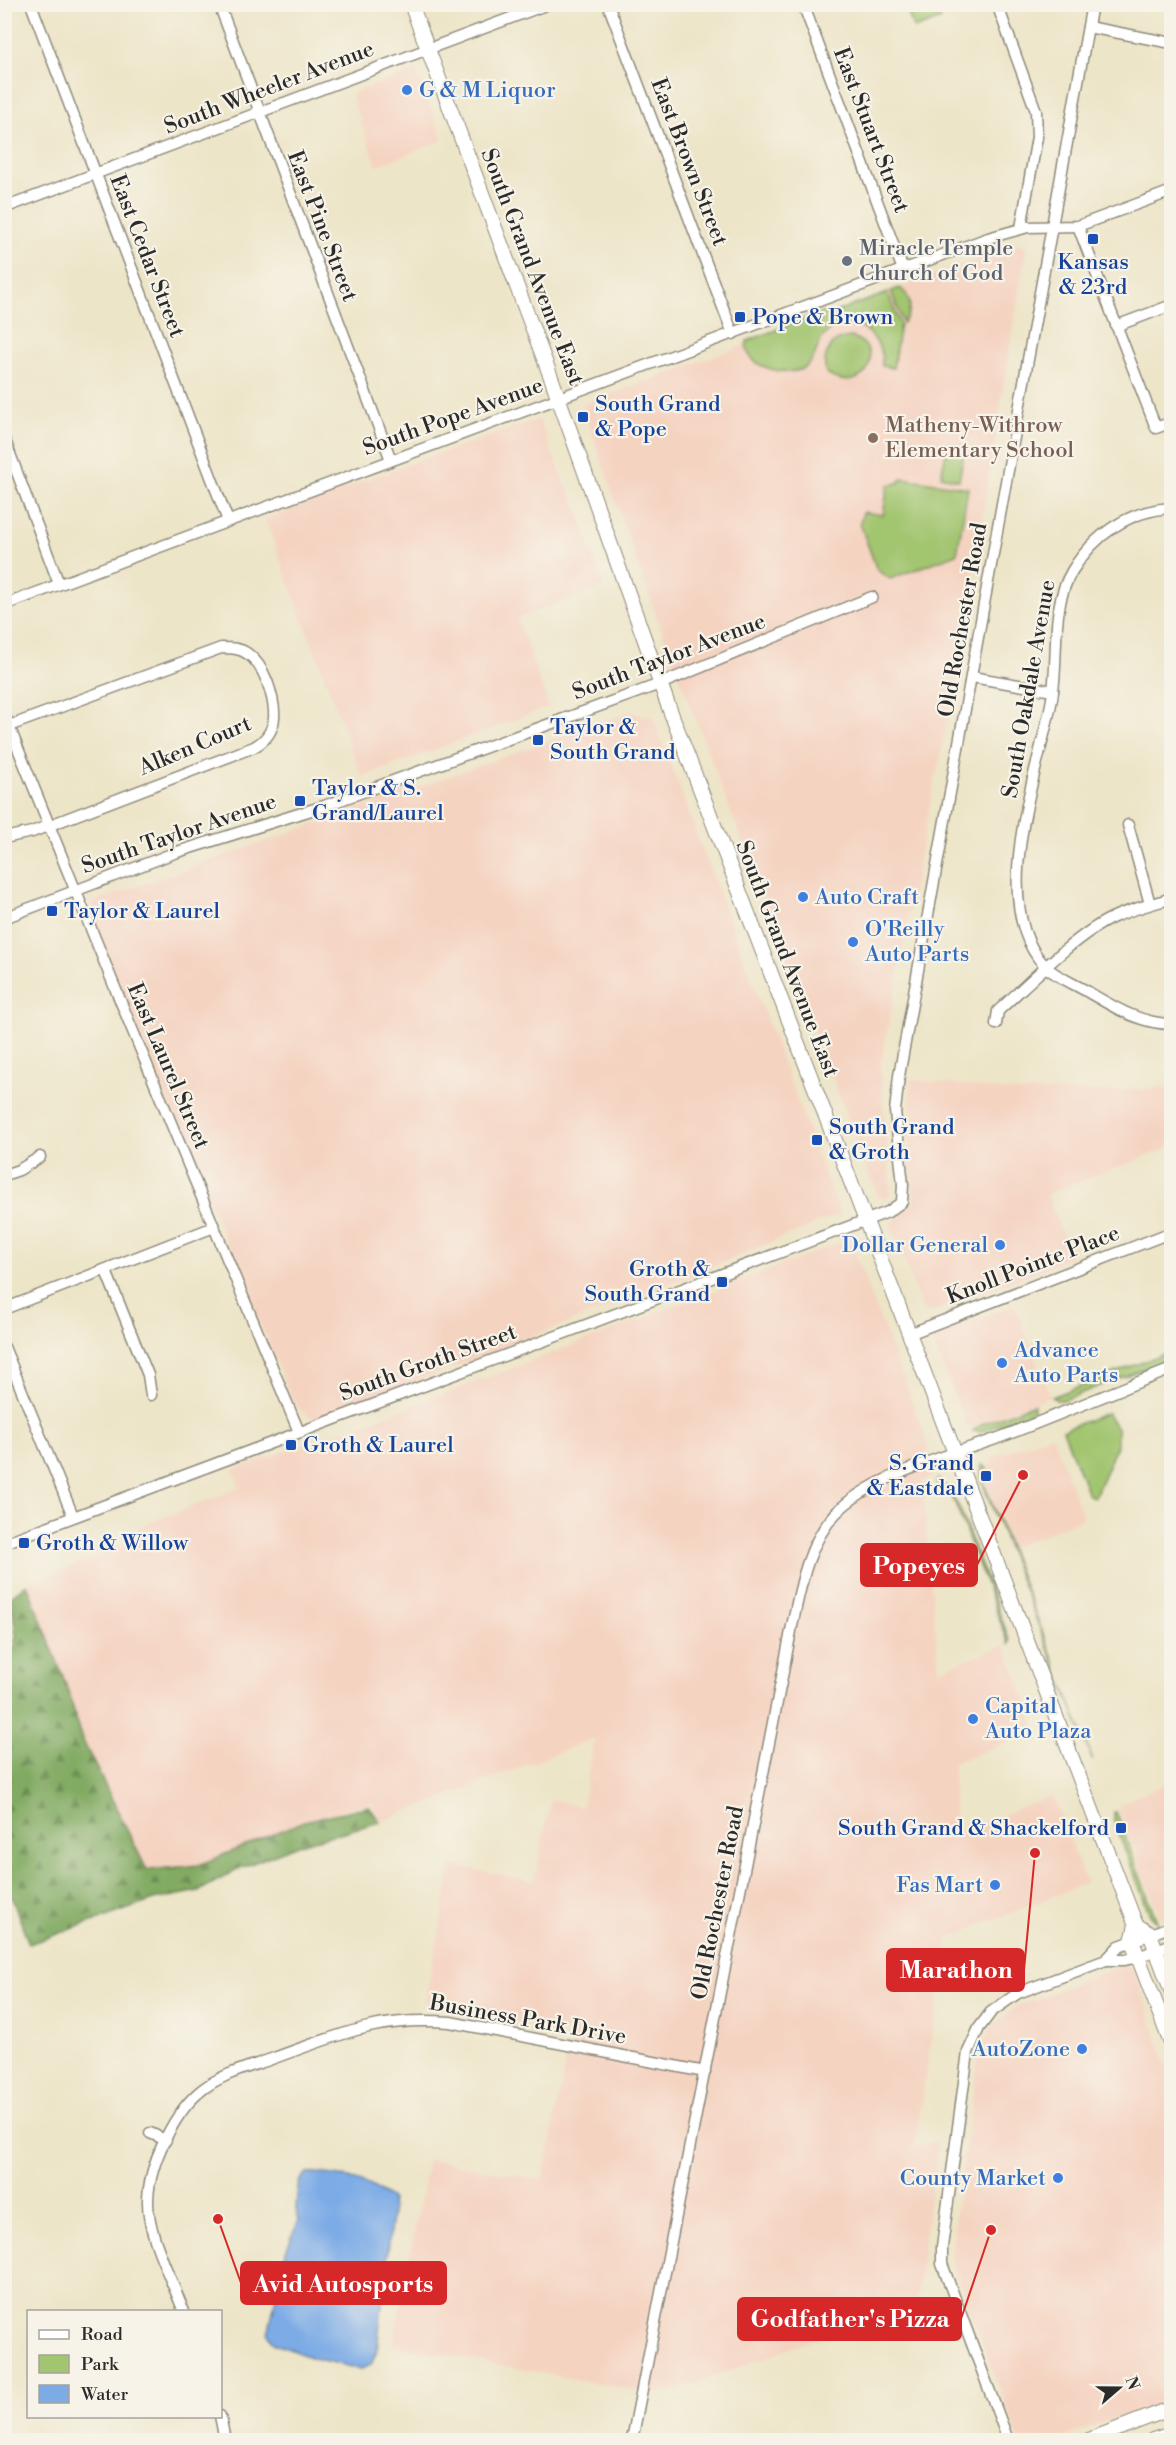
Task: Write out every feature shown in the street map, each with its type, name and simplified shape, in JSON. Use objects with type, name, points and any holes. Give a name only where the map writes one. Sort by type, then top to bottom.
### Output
[{"type":"main road","name":"South Grand Avenue East","points":[[411,4],[559,399],[660,684],[1136,1925]]},
{"type":"main road","points":[[1172,1992],[1150,1934],[1136,1925],[1132,1941],[1172,2046]]},
{"type":"main road","points":[[1089,2440],[1172,2408]]},
{"type":"main road","points":[[1153,2440],[1172,2434]]},
{"type":"street","name":"East Cedar Street","points":[[31,4],[228,521]]},
{"type":"street","name":"East Pine Street","points":[[219,4],[258,113],[391,460]]},
{"type":"street","name":"South Wheeler Avenue","points":[[4,208],[548,4]]},
{"type":"street","name":"East Brown Street","points":[[608,4],[733,334]]},
{"type":"street","name":"East Stuart Street","points":[[802,4],[903,270]]},
{"type":"street","points":[[998,4],[1036,111],[1037,137],[1021,228]]},
{"type":"street","name":"Old Rochester Road","points":[[865,1219],[898,1206],[904,1194],[895,1111],[899,1076],[1092,4]]},
{"type":"street","points":[[1088,27],[1172,43]]},
{"type":"street","name":"South Pope Avenue","points":[[4,605],[1000,233],[1021,228],[1078,225],[1172,191]]},
{"type":"street","points":[[1078,225],[1155,428],[1172,422]]},
{"type":"street","points":[[1116,326],[1172,305]]},
{"type":"street","points":[[4,438],[59,584]]},
{"type":"street","name":"South Oakdale Avenue","points":[[1046,967],[1032,948],[1018,892],[1023,827],[1053,691],[1058,618],[1064,588],[1088,548],[1107,531],[1143,513],[1172,508]]},
{"type":"street","name":"South Taylor Avenue","points":[[4,918],[195,846],[324,806],[660,684],[872,597]]},
{"type":"street","name":"Alken Court","points":[[4,837],[25,834],[260,744],[270,734],[275,718],[274,701],[264,675],[250,655],[237,649],[221,648],[9,726]]},
{"type":"street","points":[[972,677],[1053,691]]},
{"type":"street","name":"East Laurel Street","points":[[4,714],[299,1432]]},
{"type":"street","points":[[1128,825],[1149,904]]},
{"type":"street","points":[[996,1024],[998,1011],[1046,967],[1097,927],[1149,904],[1172,898]]},
{"type":"street","points":[[1046,967],[1114,1008],[1150,1021],[1172,1024]]},
{"type":"street","points":[[4,1175],[19,1170],[40,1157]]},
{"type":"street","name":"South Groth Street","points":[[4,1543],[865,1219]]},
{"type":"street","points":[[4,1310],[214,1227]]},
{"type":"street","name":"Knoll Pointe Place","points":[[909,1334],[1172,1232]]},
{"type":"street","points":[[106,1271],[148,1375],[151,1395]]},
{"type":"street","points":[[4,1347],[73,1516]]},
{"type":"street","name":"Old Rochester Road","points":[[632,2440],[792,1626],[808,1556],[828,1522],[855,1497],[882,1481],[1172,1369]]},
{"type":"street","points":[[1106,1960],[1119,1946],[1172,1926]]},
{"type":"street","points":[[1008,2440],[942,2264],[968,2052],[979,2028],[992,2012],[1006,2001],[1034,1986],[1106,1960],[1138,1957],[1172,1944]]},
{"type":"street","name":"Business Park Drive","points":[[183,2310],[148,2212],[151,2176],[166,2140],[183,2109],[213,2082],[356,2029],[408,2020],[450,2022],[705,2072]]},
{"type":"street","points":[[150,2133],[166,2140]]},
{"type":"street","points":[[220,2418],[225,2440]]},
{"type":"shaded area","points":[[416,70],[443,140],[377,166],[351,94]]},
{"type":"shaded area","points":[[1020,243],[1026,249],[954,690],[921,849],[880,1070],[891,1189],[890,1195],[885,1198],[878,1197],[659,624],[582,405]]},
{"type":"shaded area","points":[[539,419],[565,484],[574,500],[603,586],[517,618],[549,707],[362,777],[265,519],[403,466]]},
{"type":"shaded area","points":[[630,712],[653,718],[840,1214],[670,1284],[315,1420],[301,1411],[291,1397],[142,1040],[96,926],[91,903]]},
{"type":"shaded area","points":[[910,1079],[1019,1092],[1144,1090],[1171,1086],[1171,1147],[1047,1194],[1071,1258],[932,1312],[923,1310],[890,1224],[915,1201],[909,1159]]},
{"type":"shaded area","points":[[844,1241],[851,1243],[925,1436],[933,1477],[922,1482],[939,1670],[1005,1645],[1037,1731],[953,1763],[954,1835],[1053,1795],[1086,1883],[948,1938],[914,2147],[938,2141],[916,2303],[673,2391],[647,2393],[393,2345],[428,2159],[543,2180],[571,2032],[425,2003],[452,1865],[534,1881],[551,1800],[582,1807],[595,1738],[380,1822],[371,1802],[304,1821],[199,1865],[147,1870],[84,1743],[64,1679],[27,1584],[130,1543],[139,1527],[240,1488],[233,1470],[421,1403]]},
{"type":"shaded area","points":[[1014,1305],[1050,1396],[973,1427],[966,1425],[933,1342],[941,1333]]},
{"type":"shaded area","points":[[1052,1435],[1084,1518],[1011,1548],[984,1477],[995,1456]]},
{"type":"shaded area","points":[[1171,1782],[1171,1918],[1162,1921],[1118,1809],[1121,1803]]},
{"type":"shaded area","points":[[1125,1966],[1133,1969],[1137,1976],[1171,2080],[1171,2401],[1104,2422],[1057,2440],[1019,2440],[952,2263],[952,2239],[979,2054],[990,2030],[1018,2006]]},
{"type":"green space","points":[[915,4],[936,5],[941,19],[914,29],[906,8]]},
{"type":"green space","points":[[900,288],[907,296],[910,305],[903,323],[891,291]]},
{"type":"green space","points":[[888,293],[900,324],[893,368],[882,366],[879,346],[867,331],[850,325],[840,326],[825,334],[809,364],[796,371],[787,372],[766,368],[751,357],[747,350],[747,341],[822,312],[827,315]]},
{"type":"green space","points":[[851,337],[861,341],[867,348],[870,356],[866,371],[860,377],[852,380],[833,378],[825,370],[828,351],[838,340]]},
{"type":"green space","points":[[948,444],[965,447],[959,480],[941,476]]},
{"type":"green space","points":[[902,478],[968,488],[957,554],[890,579],[877,570],[860,524],[863,512],[883,515],[888,485],[899,483]]},
{"type":"green space","points":[[1171,1351],[1171,1358],[1064,1400],[1056,1400],[1052,1397]]},
{"type":"green space","points":[[1034,1404],[1033,1410],[1027,1414],[980,1432],[973,1431],[983,1424]]},
{"type":"green space","points":[[1107,1413],[1117,1428],[1117,1445],[1094,1498],[1088,1494],[1063,1430]]},
{"type":"green space","points":[[982,1465],[987,1468],[982,1478],[1093,1761],[985,1490],[981,1478]]},
{"type":"green space","points":[[938,1479],[947,1488],[959,1507],[1010,1641],[1009,1644],[955,1503],[944,1487],[936,1483]]},
{"type":"green space","points":[[27,1584],[64,1679],[84,1743],[147,1870],[199,1865],[304,1821],[369,1806],[380,1822],[303,1843],[240,1868],[199,1891],[154,1900],[29,1944],[5,1879],[5,1651],[13,1648],[16,1636],[11,1596]]},
{"type":"green space","points":[[1114,1812],[1116,1812],[1158,1924],[1150,1915],[1114,1821]]},
{"type":"water","points":[[306,2173],[351,2178],[371,2186],[391,2199],[392,2215],[377,2350],[371,2365],[361,2369],[313,2358],[275,2344],[268,2334],[286,2251],[299,2220],[296,2210],[300,2180]]},
{"type":"place","name":"G & M Liquor","points":[[407,90]]},
{"type":"place","name":"Kansas & 23rd","points":[[1093,239]]},
{"type":"place","name":"Miracle Temple Church of God","points":[[847,261]]},
{"type":"place","name":"Pope & Brown","points":[[740,317]]},
{"type":"place","name":"South Grand & Pope","points":[[583,417]]},
{"type":"place","name":"Matheny-Withrow Elementary School","points":[[873,438]]},
{"type":"place","name":"Taylor & South Grand","points":[[538,740]]},
{"type":"place","name":"Taylor & S. Grand/Laurel","points":[[300,801]]},
{"type":"place","name":"Auto Craft","points":[[803,897]]},
{"type":"place","name":"Taylor & Laurel","points":[[52,911]]},
{"type":"place","name":"O'Reilly Auto Parts","points":[[853,942]]},
{"type":"place","name":"South Grand & Groth","points":[[817,1140]]},
{"type":"place","name":"Dollar General","points":[[1000,1245]]},
{"type":"place","name":"Groth & South Grand","points":[[722,1282]]},
{"type":"place","name":"Advance Auto Parts","points":[[1002,1363]]},
{"type":"place","name":"Groth & Laurel","points":[[291,1445]]},
{"type":"place","name":"Popeyes","points":[[1023,1475]]},
{"type":"place","name":"S. Grand & Eastdale","points":[[986,1476]]},
{"type":"place","name":"Groth & Willow","points":[[24,1543]]},
{"type":"place","name":"Capital Auto Plaza","points":[[973,1719]]},
{"type":"place","name":"South Grand & Shackelford","points":[[1121,1828]]},
{"type":"place","name":"Marathon","points":[[1035,1853]]},
{"type":"place","name":"Fas Mart","points":[[995,1885]]},
{"type":"place","name":"AutoZone","points":[[1082,2049]]},
{"type":"place","name":"County Market","points":[[1058,2178]]},
{"type":"place","name":"Avid Autosports","points":[[218,2219]]},
{"type":"place","name":"Godfather's Pizza","points":[[991,2230]]}]
